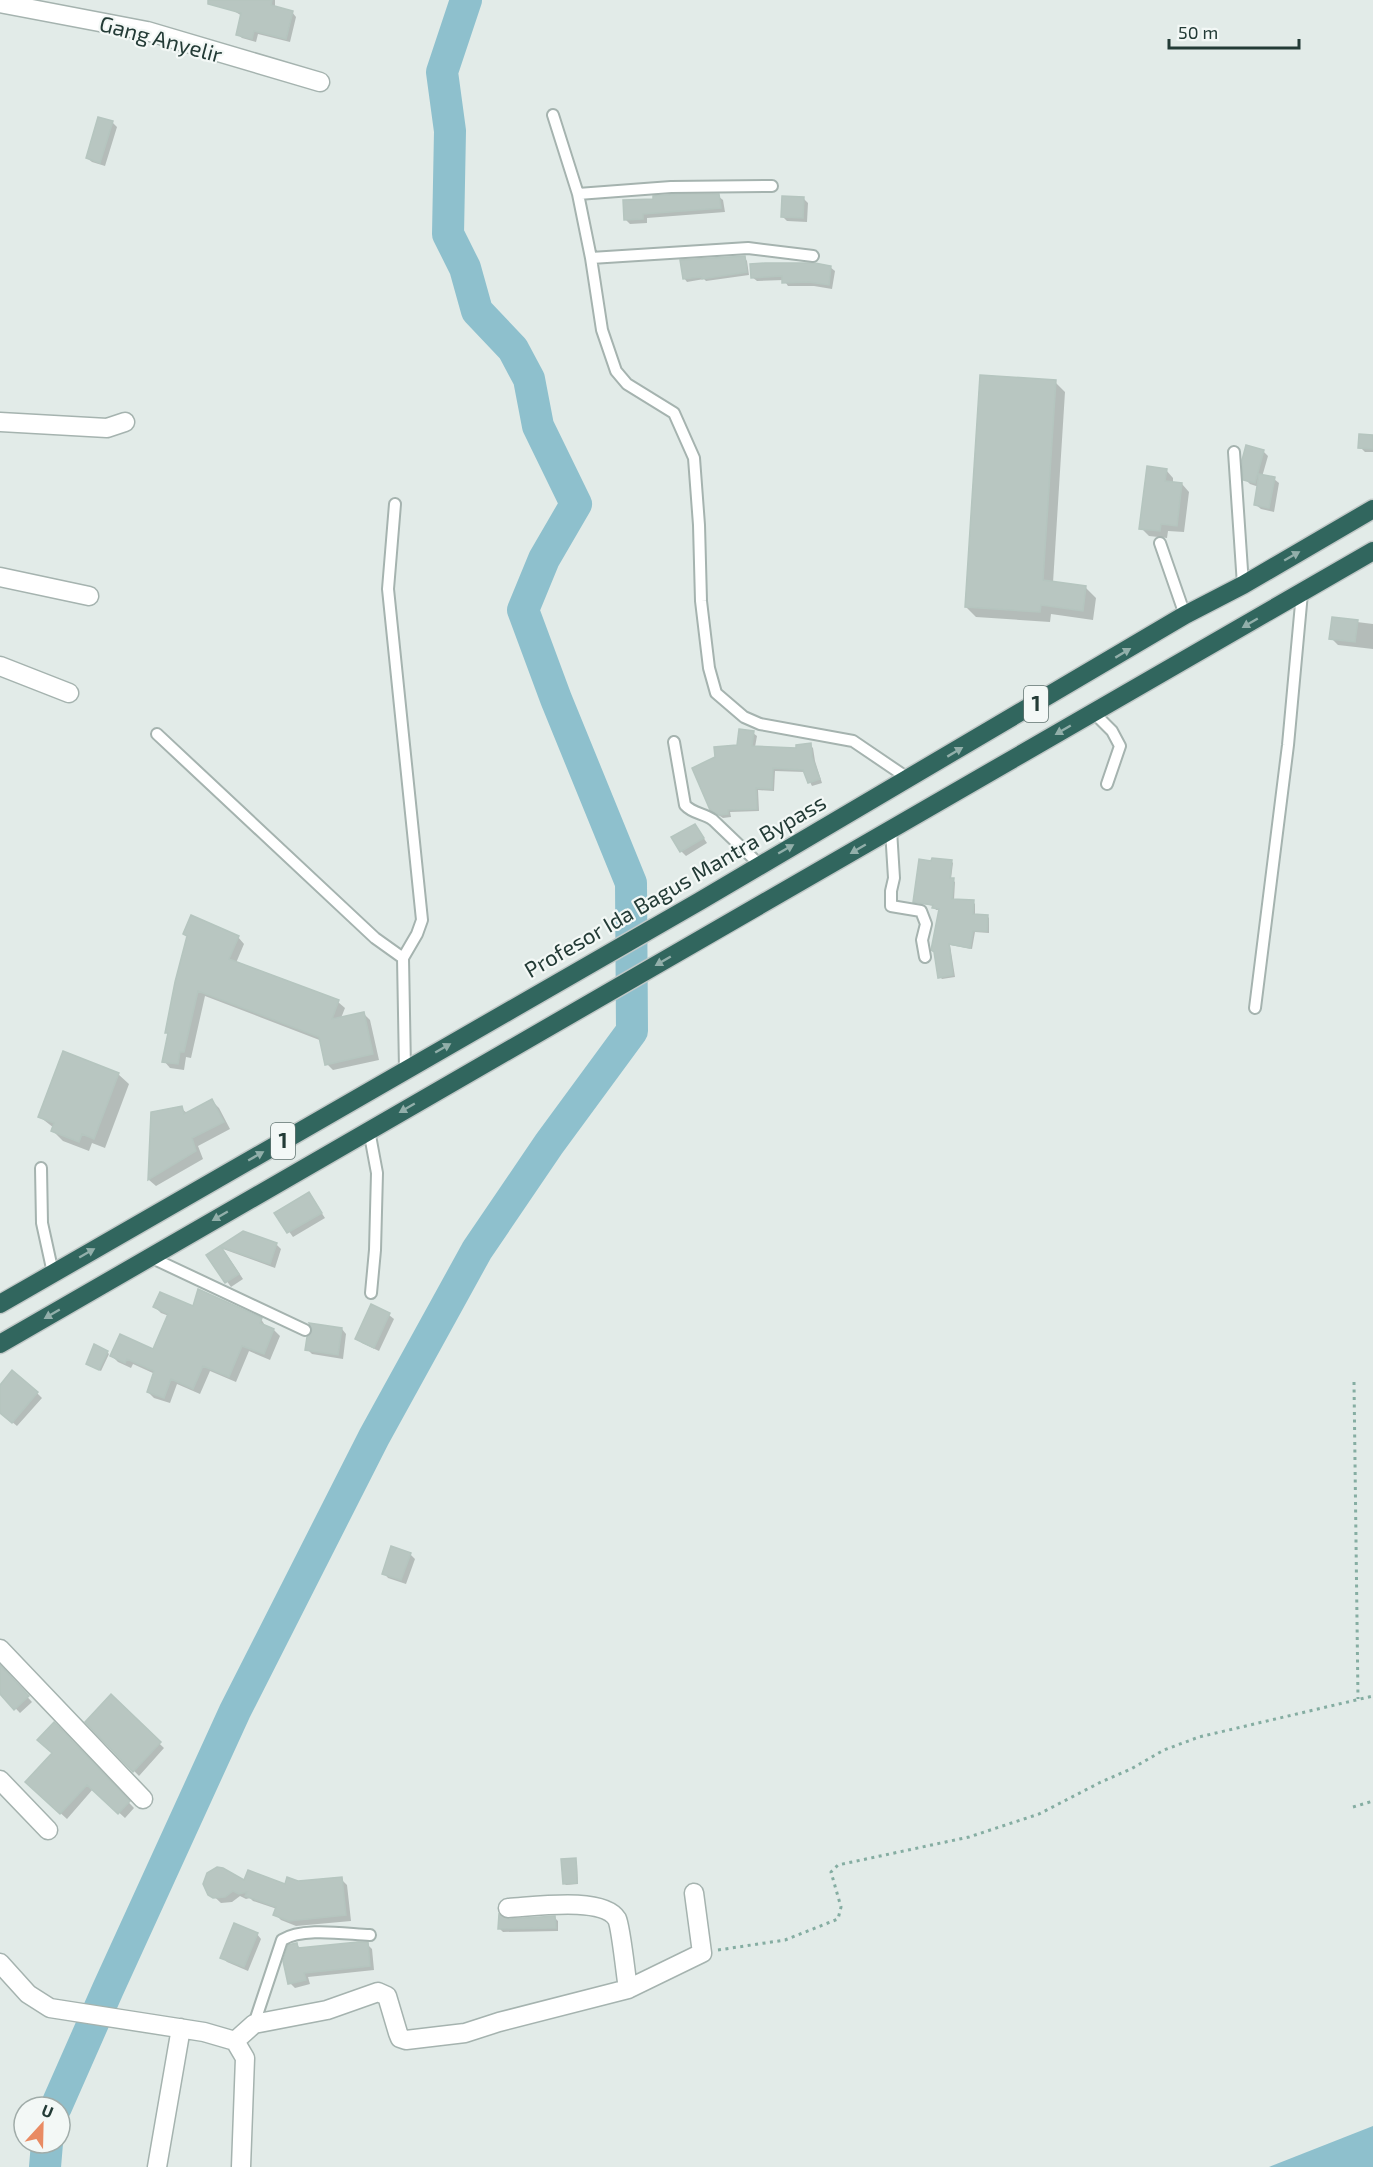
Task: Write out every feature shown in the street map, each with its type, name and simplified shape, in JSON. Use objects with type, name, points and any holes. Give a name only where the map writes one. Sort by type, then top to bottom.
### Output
[{"type":"highway","name":"Profesor Ida Bagus Mantra Bypass","points":[[0,1304],[700,901],[759,864],[909,779],[1185,615],[1243,585],[1373,509]]},
{"type":"highway","name":"1","points":[[0,1344],[1373,551]]},
{"type":"street","name":"Gang Anyelir","points":[[0,3],[147,31],[320,82]]},
{"type":"street","points":[[0,422],[107,428],[125,422]]},
{"type":"street","points":[[0,577],[89,596]]},
{"type":"street","points":[[0,666],[69,693]]},
{"type":"street","points":[[0,1649],[143,1799]]},
{"type":"street","points":[[0,1779],[48,1830]]},
{"type":"street","points":[[235,2041],[254,2024],[327,2010],[378,1992],[387,1996],[400,2038],[417,2040],[465,2033],[628,1989],[702,1953],[694,1893]]},
{"type":"street","points":[[508,1908],[586,1905],[607,1910],[617,1920],[628,1989]]},
{"type":"street","points":[[0,1963],[28,1994],[50,2008],[181,2028],[235,2041],[245,2058],[241,2167]]},
{"type":"street","points":[[157,2167],[181,2028]]},
{"type":"lane","points":[[553,115],[578,194],[602,330],[616,371],[627,384],[674,413],[694,458],[701,601],[709,669],[716,693],[744,717],[760,724],[853,741],[909,779]]},
{"type":"lane","points":[[578,194],[671,187],[772,186]]},
{"type":"lane","points":[[591,258],[748,248],[813,256]]},
{"type":"lane","points":[[1233,452],[1243,585]]},
{"type":"lane","points":[[395,504],[388,589],[398,702],[423,920],[403,958],[405,1069]]},
{"type":"lane","points":[[1160,543],[1185,615]]},
{"type":"lane","points":[[1255,1008],[1288,745],[1302,594]]},
{"type":"lane","points":[[1093,712],[1112,731],[1120,746],[1107,784]]},
{"type":"lane","points":[[157,734],[375,938],[403,958]]},
{"type":"lane","points":[[674,742],[685,805],[688,809],[708,816],[759,864]]},
{"type":"lane","points":[[891,830],[894,878],[891,906],[921,911],[926,924],[922,940],[925,957]]},
{"type":"lane","points":[[369,1130],[377,1173],[375,1250],[371,1293]]},
{"type":"lane","points":[[41,1168],[42,1223],[53,1273]]},
{"type":"lane","points":[[150,1257],[305,1330]]},
{"type":"lane","points":[[254,2024],[282,1940],[291,1934],[370,1935]]},
{"type":"path","points":[[1354,1382],[1358,1699]]},
{"type":"path","points":[[702,1953],[784,1940],[838,1919],[841,1907],[831,1872],[838,1865],[969,1837],[1039,1814],[1131,1769],[1164,1750],[1190,1740],[1373,1696]]},
{"type":"path","points":[[1353,1807],[1373,1800]]},
{"type":"water","points":[[1373,2126],[1373,2167],[1269,2167]]},
{"type":"building","points":[[208,0],[272,0],[271,5],[293,11],[286,39],[254,31],[252,39],[236,35],[241,13],[208,4]]},
{"type":"building","points":[[98,117],[113,121],[100,163],[86,158]]},
{"type":"building","points":[[719,194],[721,208],[643,214],[643,219],[624,220],[623,200],[653,199],[653,196]]},
{"type":"building","points":[[782,196],[804,197],[803,218],[781,217]]},
{"type":"building","points":[[745,256],[747,272],[702,279],[701,277],[683,279],[680,260]]},
{"type":"building","points":[[815,263],[831,266],[829,285],[809,282],[782,283],[782,276],[751,278],[750,264]]},
{"type":"building","points":[[980,375],[1056,380],[1043,580],[1086,586],[1083,611],[1041,605],[1040,612],[965,607]]},
{"type":"building","points":[[1359,434],[1373,435],[1373,449],[1358,448]]},
{"type":"building","points":[[1246,445],[1264,450],[1255,483],[1243,480],[1242,460]]},
{"type":"building","points":[[1147,466],[1167,469],[1165,481],[1182,483],[1177,526],[1161,524],[1160,531],[1139,529]]},
{"type":"building","points":[[1259,474],[1275,477],[1269,508],[1254,505]]},
{"type":"building","points":[[1332,617],[1358,620],[1355,642],[1329,639]]},
{"type":"building","points":[[739,729],[754,731],[752,746],[796,748],[796,745],[811,743],[812,757],[820,779],[808,783],[803,770],[773,768],[772,789],[756,788],[757,809],[728,810],[728,814],[719,815],[710,810],[692,768],[715,757],[714,747],[737,745]]},
{"type":"building","points":[[695,824],[704,838],[680,852],[671,837]]},
{"type":"building","points":[[932,858],[952,860],[950,878],[954,878],[952,899],[974,900],[973,914],[988,915],[987,931],[973,931],[970,948],[949,944],[953,975],[938,978],[934,952],[931,950],[939,909],[932,908],[933,905],[913,902],[919,859],[931,861]]},
{"type":"building","points":[[191,915],[239,936],[229,959],[339,1000],[332,1019],[364,1012],[373,1054],[325,1065],[319,1037],[198,991],[184,1052],[180,1052],[178,1064],[162,1062],[175,982],[187,936],[183,934]]},
{"type":"building","points":[[63,1051],[119,1073],[94,1139],[82,1134],[79,1142],[51,1131],[54,1123],[38,1117]]},
{"type":"building","points":[[212,1099],[224,1122],[192,1138],[196,1151],[148,1180],[151,1112],[182,1106],[184,1114]]},
{"type":"building","points":[[309,1192],[322,1213],[287,1233],[274,1213]]},
{"type":"building","points":[[243,1231],[277,1243],[270,1264],[221,1247],[239,1274],[225,1283],[206,1255]]},
{"type":"building","points":[[198,1289],[262,1318],[260,1323],[274,1329],[264,1354],[242,1346],[229,1377],[203,1366],[193,1389],[171,1379],[164,1398],[147,1392],[154,1371],[127,1359],[125,1363],[110,1356],[120,1334],[153,1349],[168,1314],[153,1307],[160,1292],[193,1306]]},
{"type":"building","points":[[371,1304],[390,1313],[374,1348],[355,1339]]},
{"type":"building","points":[[309,1323],[342,1328],[338,1355],[305,1350],[307,1337],[312,1330]]},
{"type":"building","points":[[94,1344],[108,1351],[99,1370],[86,1364]]},
{"type":"building","points":[[12,1370],[38,1392],[12,1423],[0,1413],[0,1385]]},
{"type":"building","points":[[391,1546],[411,1553],[401,1580],[382,1574]]},
{"type":"building","points":[[0,1665],[29,1696],[14,1710],[0,1694]]},
{"type":"building","points":[[111,1694],[161,1742],[133,1772],[85,1722]]},
{"type":"building","points":[[54,1722],[130,1801],[118,1814],[87,1785],[60,1814],[25,1782],[52,1753],[37,1740]]},
{"type":"building","points":[[576,1858],[577,1883],[563,1884],[561,1859]]},
{"type":"building","points":[[217,1867],[244,1880],[248,1870],[285,1884],[287,1877],[298,1881],[342,1877],[346,1915],[289,1921],[273,1915],[276,1907],[245,1896],[247,1892],[239,1894],[233,1891],[225,1897],[213,1898],[208,1895],[203,1884],[207,1873]]},
{"type":"building","points":[[499,1914],[509,1919],[555,1916],[556,1928],[498,1929]]},
{"type":"building","points":[[234,1923],[258,1933],[244,1967],[220,1958]]},
{"type":"building","points":[[368,1942],[370,1966],[304,1973],[306,1980],[288,1984],[283,1961],[288,1945],[297,1943],[298,1948]]},
{"type":"waterway","points":[[61,2095],[235,1711],[374,1437],[477,1250],[549,1144],[632,1031],[631,883],[556,699],[523,610],[544,559],[576,504],[538,426],[529,379],[513,349],[477,311],[465,268],[448,234],[450,131],[442,72],[466,0]]},
{"type":"waterway","points":[[45,2167],[46,2155]]}]
